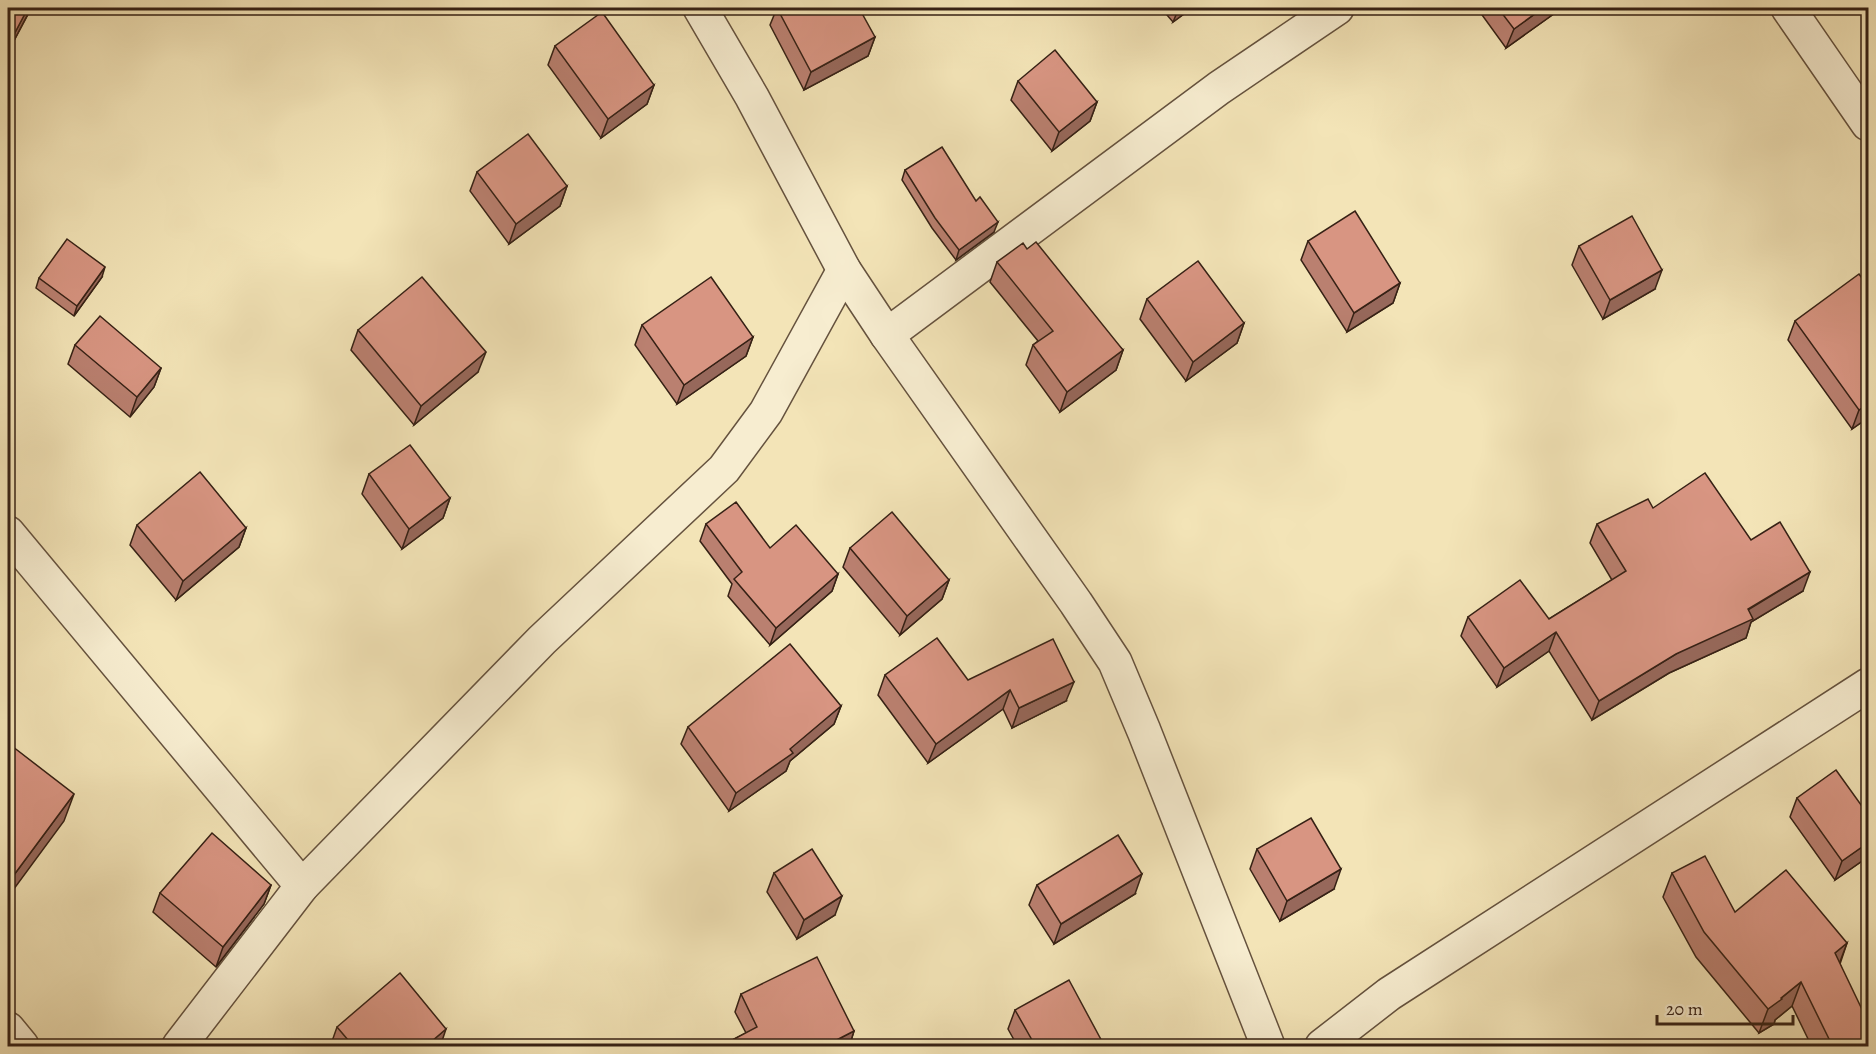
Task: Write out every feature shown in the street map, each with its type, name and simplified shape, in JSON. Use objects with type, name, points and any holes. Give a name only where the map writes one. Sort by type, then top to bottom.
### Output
[{"type":"street","points":[[700,8],[752,97],[844,270],[1115,662],[1268,1047]]},
{"type":"street","points":[[887,335],[1220,88],[1337,8]]},
{"type":"street","points":[[1788,8],[1869,124]]},
{"type":"street","points":[[179,1047],[302,886],[542,640],[724,469],[766,412],[844,270]]},
{"type":"street","points":[[8,533],[302,886]]},
{"type":"street","points":[[1323,1047],[1389,994],[1869,685]]},
{"type":"street","points":[[8,1029],[22,1047]]},
{"type":"building","points":[[8,8],[28,8],[11,40],[8,38]]},
{"type":"building","points":[[777,8],[859,8],[875,37],[811,72]]},
{"type":"building","points":[[1498,8],[1543,8],[1514,29]]},
{"type":"building","points":[[602,12],[654,85],[608,119],[555,46]]},
{"type":"building","points":[[1055,50],[1097,102],[1059,132],[1018,81]]},
{"type":"building","points":[[528,134],[567,186],[516,224],[477,172]]},
{"type":"building","points":[[942,147],[976,201],[980,197],[998,222],[959,250],[935,218],[905,170]]},
{"type":"building","points":[[1355,211],[1400,283],[1354,313],[1308,241]]},
{"type":"building","points":[[1632,216],[1662,270],[1610,300],[1579,246]]},
{"type":"building","points":[[67,239],[105,267],[77,306],[39,278]]},
{"type":"building","points":[[1036,242],[1123,350],[1067,392],[1033,345],[1053,331],[997,262],[1023,243],[1027,249]]},
{"type":"building","points":[[1198,261],[1244,323],[1193,362],[1147,299]]},
{"type":"building","points":[[1859,274],[1869,288],[1869,403],[1859,410],[1795,321]]},
{"type":"building","points":[[422,277],[486,352],[421,406],[358,330]]},
{"type":"building","points":[[711,277],[753,337],[684,385],[642,325]]},
{"type":"building","points":[[100,316],[161,368],[137,397],[75,345]]},
{"type":"building","points":[[410,445],[450,498],[409,529],[369,474]]},
{"type":"building","points":[[200,472],[246,528],[183,581],[137,525]]},
{"type":"building","points":[[1705,473],[1751,540],[1780,522],[1810,572],[1748,609],[1753,619],[1676,654],[1599,701],[1556,632],[1504,668],[1468,617],[1520,580],[1549,619],[1626,571],[1597,524],[1648,499],[1653,508]]},
{"type":"building","points":[[736,502],[770,548],[796,525],[838,574],[776,628],[734,579],[742,572],[706,524]]},
{"type":"building","points":[[892,512],[949,580],[907,616],[850,548]]},
{"type":"building","points":[[937,638],[968,680],[1053,639],[1074,682],[1019,708],[1010,690],[936,744],[885,675]]},
{"type":"building","points":[[790,644],[841,706],[790,749],[793,753],[736,793],[688,727]]},
{"type":"building","points":[[8,743],[74,794],[8,883]]},
{"type":"building","points":[[1836,770],[1869,816],[1869,842],[1842,861],[1797,798]]},
{"type":"building","points":[[1311,818],[1341,869],[1287,901],[1257,849]]},
{"type":"building","points":[[212,833],[271,885],[223,947],[160,893]]},
{"type":"building","points":[[1118,835],[1142,874],[1061,924],[1037,885]]},
{"type":"building","points":[[812,849],[842,896],[804,920],[774,873]]},
{"type":"building","points":[[1705,856],[1735,912],[1786,870],[1847,943],[1835,953],[1869,1024],[1869,1047],[1833,1047],[1801,982],[1768,1009],[1704,932],[1672,873]]},
{"type":"building","points":[[817,957],[854,1031],[823,1047],[719,1047],[757,1027],[741,994]]},
{"type":"building","points":[[400,973],[446,1029],[425,1047],[354,1047],[337,1027]]},
{"type":"building","points":[[1069,980],[1105,1047],[1036,1047],[1015,1010]]}]
